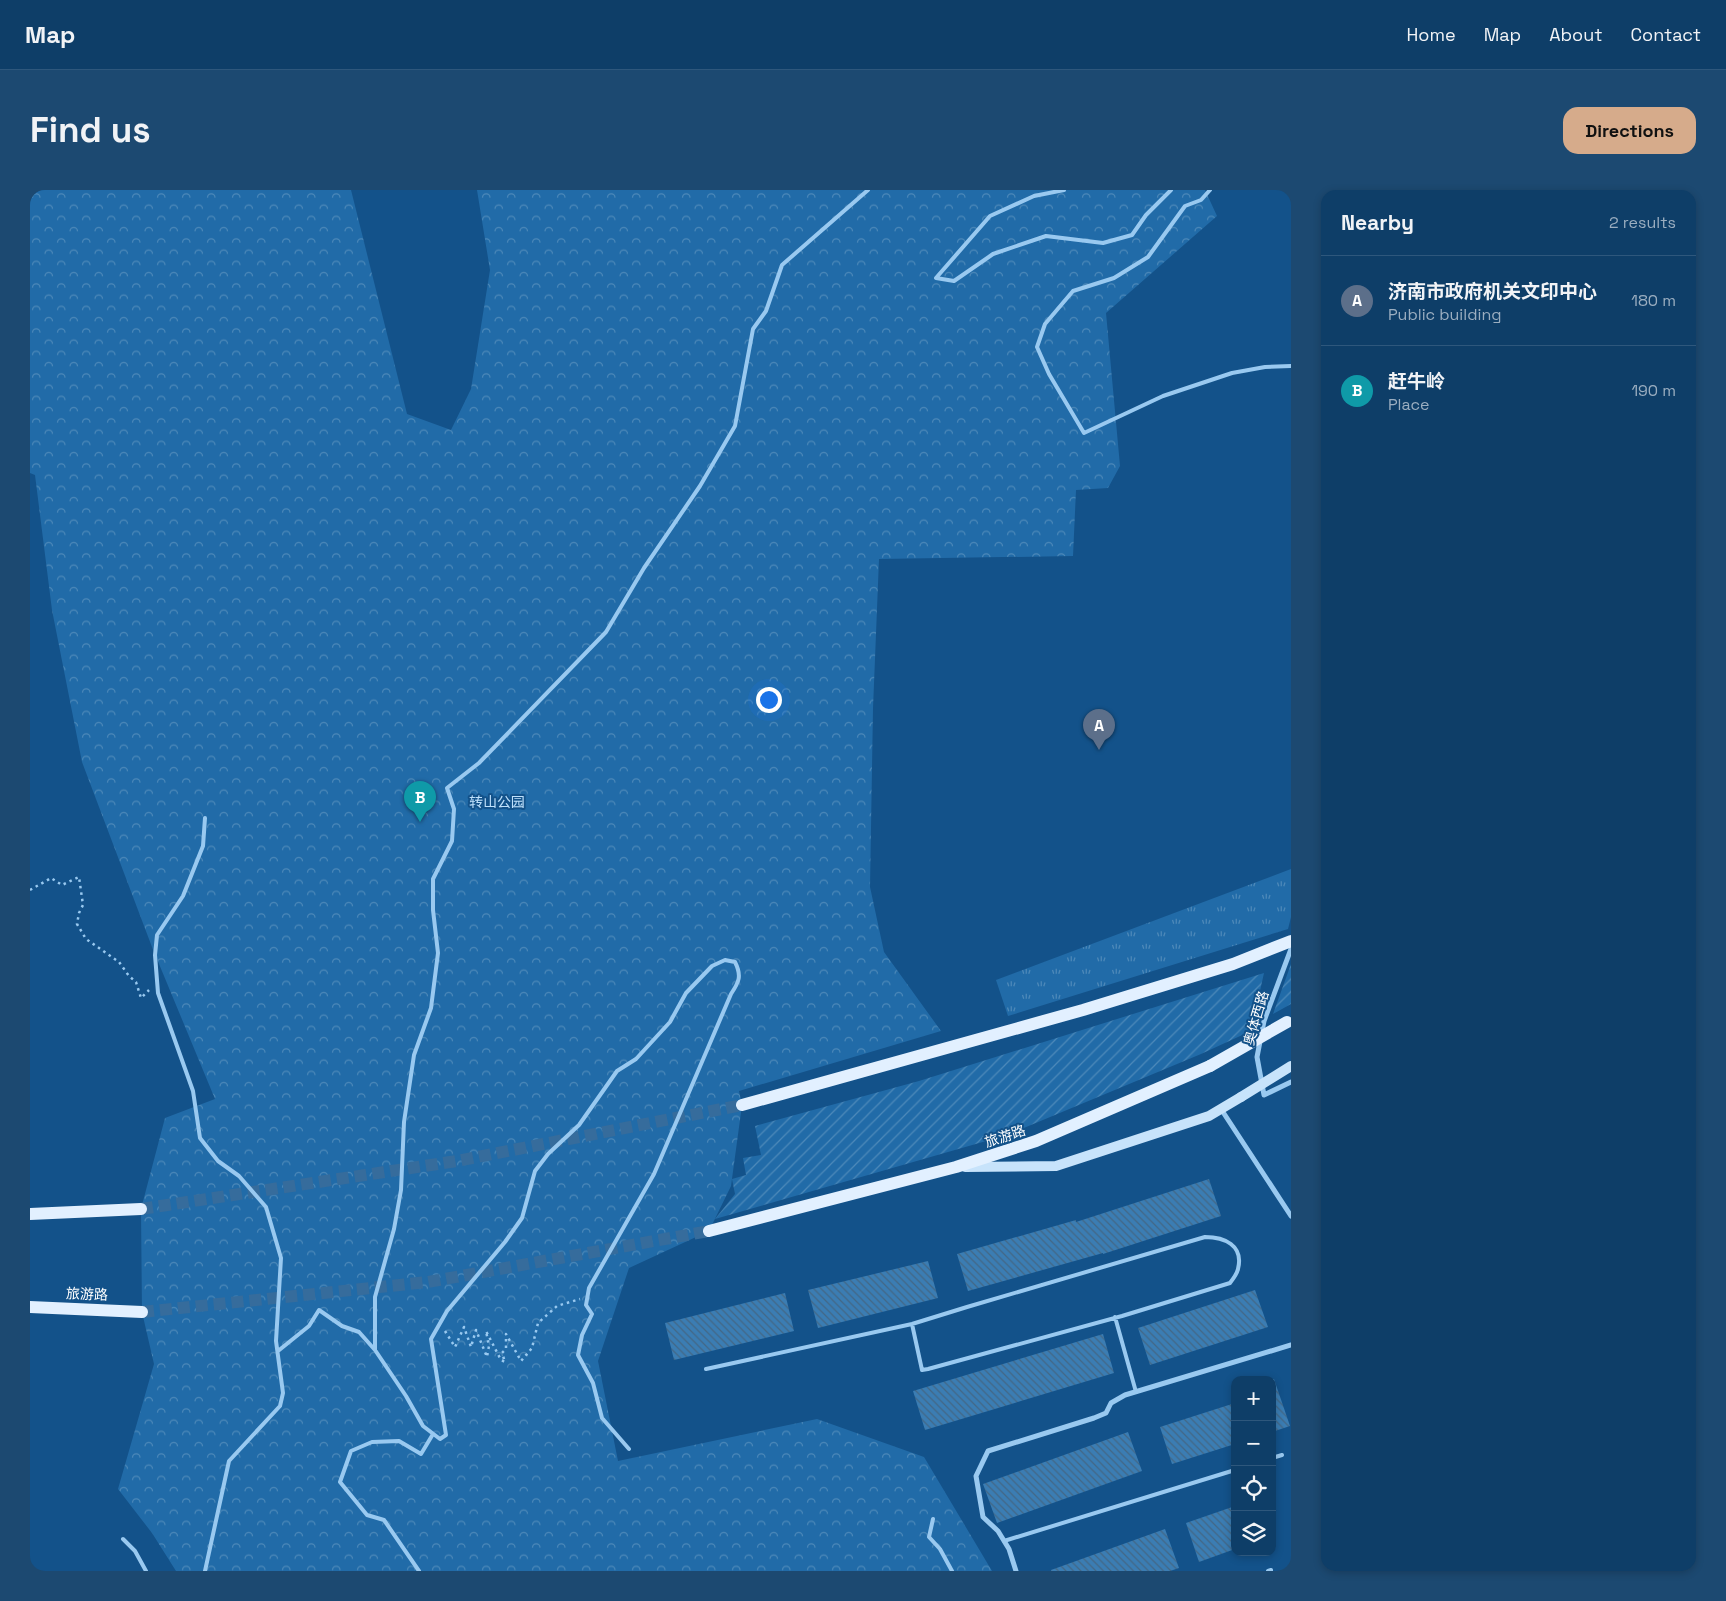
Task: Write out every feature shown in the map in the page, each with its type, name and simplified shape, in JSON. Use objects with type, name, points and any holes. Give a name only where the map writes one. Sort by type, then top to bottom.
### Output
[{"type":"main road","points":[[742,1106],[1083,1010],[1233,964],[1291,941]]},
{"type":"main road","name":"旅游路","points":[[709,1231],[956,1167],[1036,1142],[1210,1066],[1289,1020]]},
{"type":"main road","points":[[30,1214],[141,1209]]},
{"type":"main road","name":"旅游路","points":[[30,1307],[142,1312]]},
{"type":"street","name":"奥体西路","points":[[1291,949],[1264,1021],[1257,1057],[1264,1095],[1291,1082]]},
{"type":"street","points":[[956,1167],[1056,1166],[1208,1116],[1291,1066]]},
{"type":"street","points":[[1221,1109],[1291,1216]]},
{"type":"street","points":[[1016,1571],[1009,1549],[998,1531],[983,1517],[976,1476],[988,1451],[1094,1418],[1106,1412],[1111,1403],[1125,1395],[1291,1345]]},
{"type":"lane","points":[[376,1350],[375,1297],[394,1229],[401,1190],[404,1122],[412,1065],[431,1008],[438,953],[433,910],[434,879],[452,841],[454,809],[447,788],[479,763],[606,632],[644,568],[700,486],[735,426],[753,328],[766,311],[782,265],[868,190]]},
{"type":"lane","points":[[1064,190],[1034,196],[990,216],[936,278],[954,281],[993,254],[1046,236],[1103,243],[1132,235],[1146,215],[1171,190]]},
{"type":"lane","points":[[1210,190],[1201,200],[1185,206],[1148,257],[1114,278],[1073,291],[1045,324],[1037,347],[1049,374],[1084,433],[1163,396],[1232,373],[1265,367],[1291,366]]},
{"type":"lane","points":[[205,818],[203,846],[183,896],[156,935],[155,955],[158,993],[193,1092],[200,1138],[218,1161],[239,1176],[266,1207],[281,1258],[276,1340],[283,1394],[280,1406],[229,1461],[205,1571]]},
{"type":"lane","points":[[278,1351],[309,1326],[319,1310],[342,1326],[359,1332],[376,1350],[423,1426],[440,1439],[446,1435],[431,1339],[447,1311],[505,1242],[522,1218],[535,1171],[548,1154],[579,1125],[617,1071],[636,1059],[670,1022],[686,994],[712,966],[725,960],[735,962],[739,971],[738,983],[731,994],[682,1105],[654,1174],[589,1288],[587,1297],[586,1305],[592,1314],[582,1336],[578,1355],[593,1383],[602,1418],[629,1449]]},
{"type":"lane","points":[[706,1369],[912,1324],[1205,1237],[1219,1237],[1233,1245],[1238,1256],[1238,1270],[1230,1283],[1115,1318],[922,1370],[912,1324]]},
{"type":"lane","points":[[1115,1318],[1136,1392]]},
{"type":"lane","points":[[419,1571],[384,1520],[367,1515],[340,1482],[351,1451],[372,1442],[399,1441],[421,1454],[434,1434]]},
{"type":"lane","points":[[1276,1457],[1282,1455]]},
{"type":"lane","points":[[1004,1541],[1231,1471]]},
{"type":"lane","points":[[933,1519],[929,1537],[940,1549],[952,1571]]},
{"type":"lane","points":[[123,1539],[135,1551],[146,1571]]},
{"type":"path","points":[[30,890],[51,878],[62,885],[79,877],[84,905],[79,913],[77,924],[86,939],[119,962],[136,982],[141,998],[148,989],[158,993]]},
{"type":"path","points":[[440,1324],[455,1347],[464,1327],[471,1347],[476,1330],[487,1357],[489,1346],[486,1331],[501,1360],[505,1362],[502,1354],[506,1349],[506,1334],[521,1361],[532,1348],[538,1323],[557,1306],[587,1297]]},
{"type":"green space","name":"转山公园","points":[[30,190],[351,190],[407,414],[451,430],[471,389],[490,270],[477,190],[1205,190],[1217,216],[1106,313],[1120,466],[1108,488],[1076,490],[1073,556],[879,559],[873,708],[870,887],[884,952],[941,1031],[739,1091],[742,1105],[731,1186],[709,1231],[629,1268],[598,1361],[618,1461],[817,1419],[924,1457],[992,1571],[176,1571],[152,1533],[118,1489],[154,1364],[142,1312],[141,1209],[165,1118],[215,1099],[152,947],[82,762],[52,610],[35,475],[30,473]]},
{"type":"green space","points":[[1291,869],[1291,917],[1288,929],[1008,1016],[996,980]]},
{"type":"green space","points":[[1291,964],[1291,1004],[1273,1014]]},
{"type":"green space","points":[[1264,973],[1251,1031],[1201,1054],[1007,1135],[715,1219],[735,1194],[732,1179],[746,1175],[743,1158],[761,1155],[755,1126],[919,1081]]},
{"type":"building","points":[[1209,1179],[1221,1216],[1103,1254],[968,1291],[957,1254],[1076,1220],[1076,1222]]},
{"type":"building","points":[[928,1261],[938,1298],[818,1328],[808,1290]]},
{"type":"building","points":[[1255,1290],[1268,1327],[1150,1365],[1138,1328]]},
{"type":"building","points":[[785,1293],[794,1331],[674,1360],[665,1323]]},
{"type":"building","points":[[1103,1334],[1114,1373],[925,1430],[913,1391]]},
{"type":"building","points":[[1276,1385],[1290,1426],[1276,1431]]},
{"type":"building","points":[[1231,1404],[1231,1445],[1172,1464],[1160,1427]]},
{"type":"building","points":[[1128,1432],[1142,1471],[997,1523],[983,1484]]},
{"type":"building","points":[[1231,1507],[1231,1550],[1199,1562],[1186,1523]]},
{"type":"building","points":[[1165,1529],[1179,1568],[1170,1571],[1051,1571],[1051,1570]]},
{"type":"tunnel","points":[[141,1209],[457,1161],[742,1105]]},
{"type":"tunnel","points":[[142,1312],[428,1282],[709,1231]]},
{"type":"place","name":"济南市政府机关文印中心","points":[[1099,750]]},
{"type":"place","name":"赶牛岭","points":[[420,822]]}]
